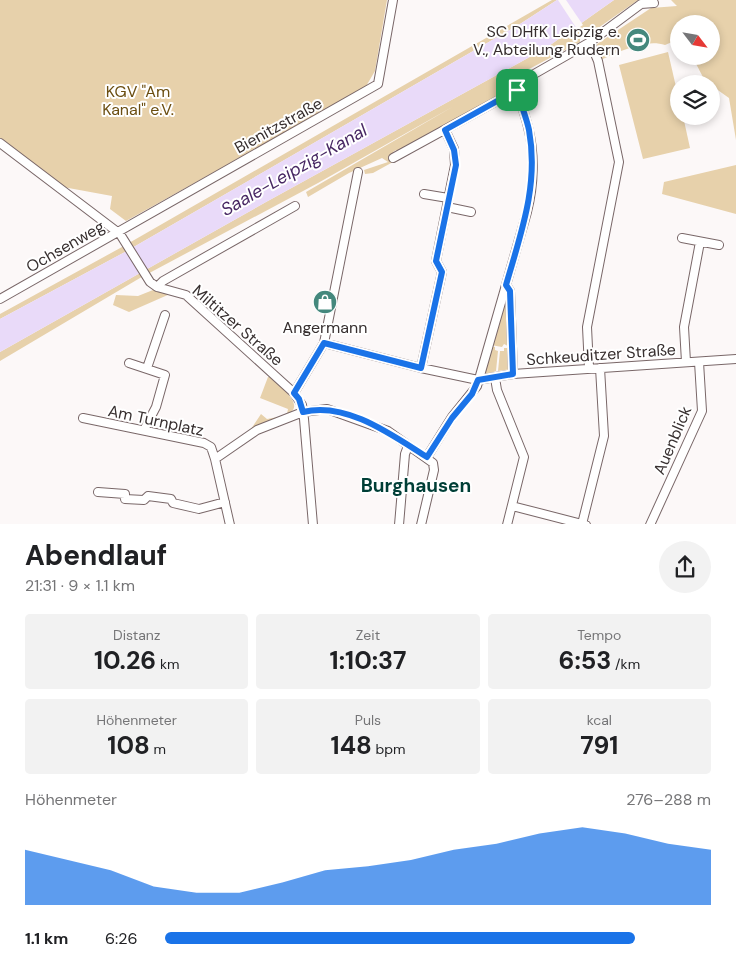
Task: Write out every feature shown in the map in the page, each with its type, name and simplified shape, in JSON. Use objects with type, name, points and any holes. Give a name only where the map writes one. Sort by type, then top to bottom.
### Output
[{"type":"street","name":"Bienitzstraße","points":[[117,232],[378,84],[393,0]]},
{"type":"street","points":[[393,158],[517,90],[522,81],[590,42],[641,4],[654,3]]},
{"type":"street","points":[[589,368],[589,319],[619,166],[598,61],[590,42]]},
{"type":"street","points":[[427,457],[452,418],[472,394],[478,380],[527,212],[532,183],[529,129],[517,90]]},
{"type":"street","points":[[421,368],[442,272],[436,261],[456,159],[445,130]]},
{"type":"street","name":"Miltitzer Straße","points":[[0,143],[117,232],[126,241],[147,278],[157,287],[186,295],[297,396]]},
{"type":"street","points":[[313,524],[303,412],[297,396],[324,343],[358,172]]},
{"type":"street","points":[[424,194],[471,212]]},
{"type":"street","points":[[157,287],[162,281],[295,206]]},
{"type":"street","name":"Ochsenweg","points":[[0,299],[117,232]]},
{"type":"street","points":[[682,238],[719,245]]},
{"type":"street","points":[[686,362],[684,327],[700,242]]},
{"type":"street","points":[[506,285],[510,291],[513,374]]},
{"type":"street","points":[[147,368],[165,315]]},
{"type":"street","name":"Schkeuditzer Straße","points":[[324,343],[421,368],[478,380],[513,374],[736,359]]},
{"type":"street","name":"Auenblick","points":[[650,524],[702,411],[699,362]]},
{"type":"street","points":[[129,363],[165,375],[156,407],[144,430]]},
{"type":"street","points":[[512,506],[584,524],[604,436],[600,368]]},
{"type":"street","points":[[495,378],[497,390],[524,457],[507,524]]},
{"type":"street","points":[[230,524],[215,459],[257,430],[303,412],[331,409],[388,431],[433,463],[434,470],[421,524]]},
{"type":"street","name":"Am Turnplatz","points":[[83,418],[204,443],[211,447],[215,459]]},
{"type":"street","points":[[399,524],[405,454],[408,446]]},
{"type":"street","points":[[98,492],[126,494],[125,499],[144,500],[148,496],[171,499],[173,503],[193,509],[225,502]]},
{"type":"green space","name":"KGV \"Am Kanal\" e.V.","points":[[0,0],[387,0],[375,71],[365,88],[126,221],[110,209],[112,196],[63,187],[0,138]]},
{"type":"green space","points":[[552,0],[557,0],[520,24],[125,252],[0,319],[0,314],[122,247]]},
{"type":"green space","points":[[614,0],[638,0],[591,33],[585,30],[580,33],[580,42],[516,76],[517,83],[513,88],[398,152],[396,150],[393,152],[393,162],[373,173],[365,174],[364,170],[388,162],[382,158],[349,173],[308,197],[306,192],[454,106],[318,183],[140,278],[0,361],[0,352],[266,202],[546,48]]},
{"type":"green space","name":"SC DHfK Leipzig e. V., Abteilung Rudern","points":[[671,0],[736,0],[736,140],[729,98],[720,92],[720,75],[702,75],[697,65],[720,65],[720,15],[670,15],[670,43],[665,45],[649,43],[640,45],[598,61],[594,47],[597,44],[651,8],[677,6]]},
{"type":"green space","points":[[668,52],[673,75],[670,75],[670,125],[685,125],[690,148],[643,159],[619,65]]},
{"type":"green space","points":[[736,165],[736,214],[662,194],[664,182]]},
{"type":"green space","points":[[153,290],[170,294],[129,312],[113,305],[116,295],[138,296]]},
{"type":"green space","points":[[505,299],[508,300],[510,347],[504,344],[502,347],[491,345]]},
{"type":"green space","points":[[491,346],[495,347],[495,350],[498,351],[496,371],[486,375],[484,369]]},
{"type":"green space","points":[[504,348],[510,348],[511,369],[498,371],[500,351],[504,351]]},
{"type":"green space","points":[[268,377],[284,390],[293,401],[293,410],[287,414],[288,409],[260,398]]},
{"type":"green space","points":[[261,414],[267,419],[278,417],[251,429]]},
{"type":"water","name":"Saale-Leipzig-Kanal","points":[[557,0],[614,0],[546,48],[266,202],[0,352],[0,319],[125,252],[520,24]]},
{"type":"pier","points":[[558,0],[566,0],[583,25],[577,29]]},
{"type":"place","name":"SC DHfK Leipzig e. V., Abteilung Rudern","points":[[638,40]]},
{"type":"place","name":"Angermann","points":[[325,302]]},
{"type":"district","name":"Burghausen","points":[[416,485]]},
{"type":"route","points":[[517,90],[529,129],[532,155],[532,183],[527,212],[506,285],[510,291],[513,374],[478,380],[472,394],[442,432],[427,457],[388,431],[337,411],[327,409],[303,412],[302,405],[294,393],[324,343],[421,368],[442,272],[436,261],[456,165],[454,150],[445,130],[517,90]]}]
